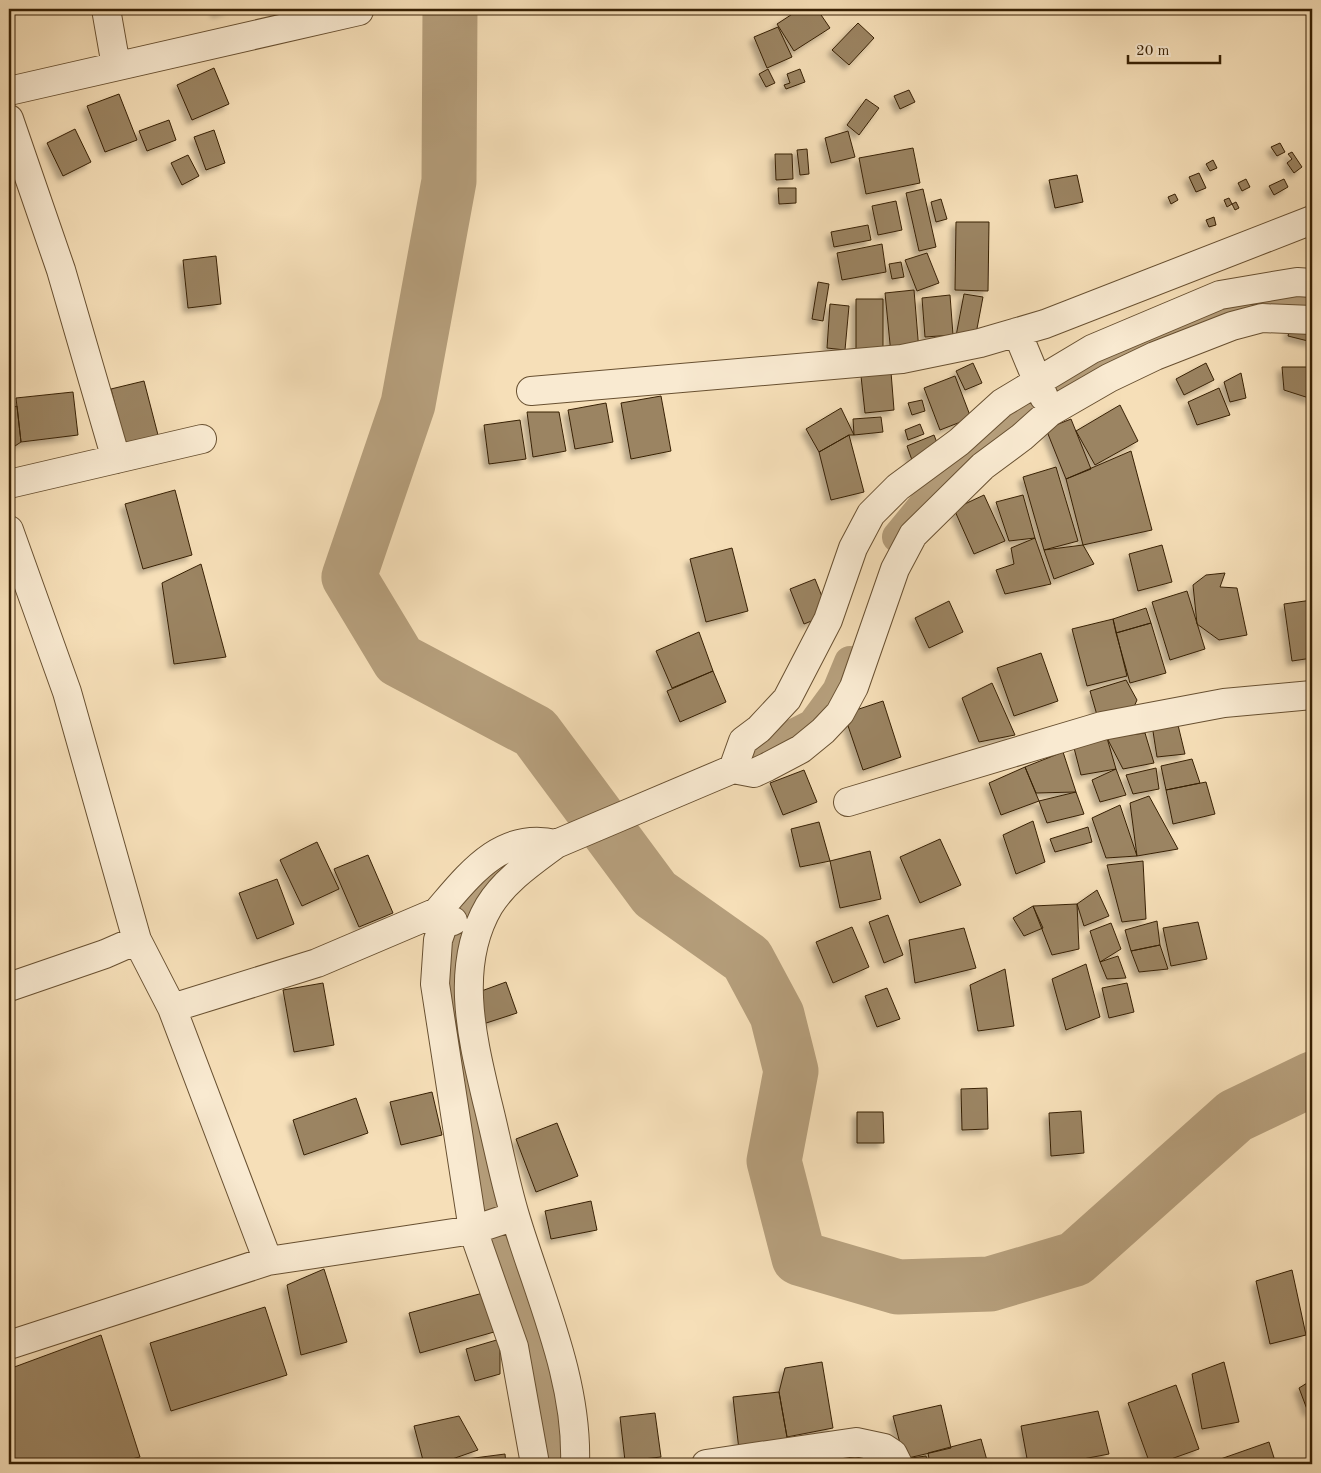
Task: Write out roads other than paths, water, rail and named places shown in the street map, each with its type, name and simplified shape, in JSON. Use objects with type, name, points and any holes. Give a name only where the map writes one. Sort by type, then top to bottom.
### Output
[{"type":"street","points":[[106,9],[116,66]]},
{"type":"street","points":[[9,91],[359,11]]},
{"type":"street","points":[[9,119],[61,270],[116,459]]},
{"type":"street","points":[[531,391],[902,359],[980,343],[1045,324],[1312,220]]},
{"type":"street","points":[[728,771],[743,741],[759,729],[788,699],[828,620],[853,548],[871,514],[898,487],[959,442],[1002,403],[1043,396],[1110,378],[1149,342],[1220,295],[1297,282],[1312,283]]},
{"type":"street","points":[[1149,342],[1232,326],[1262,318],[1312,320]]},
{"type":"street","points":[[172,1008],[456,922],[490,905],[517,874],[565,840],[728,771],[754,773],[767,768],[801,748],[829,725],[840,713],[854,687],[894,569],[913,535],[983,466],[1022,437],[1043,396],[1017,332]]},
{"type":"street","points":[[9,484],[202,439]]},
{"type":"street","points":[[9,530],[67,692],[136,940],[172,1008],[268,1261]]},
{"type":"street","points":[[848,802],[1102,726],[1224,703],[1312,695]]},
{"type":"street","points":[[565,840],[522,842],[497,852],[477,868],[456,922],[438,940],[435,984],[493,1224],[566,1376],[576,1436],[574,1464]]},
{"type":"street","points":[[456,922],[468,974],[473,1041],[493,1224],[535,1464]]},
{"type":"street","points":[[9,987],[105,954],[136,940]]},
{"type":"street","points":[[9,1345],[268,1261],[493,1224]]},
{"type":"street","points":[[706,1464],[856,1442],[884,1448],[893,1454],[898,1464]]},
{"type":"waterway","points":[[450,9],[449,181],[408,404],[349,577],[399,660],[535,732],[655,894],[747,959],[777,1015],[791,1071],[774,1161],[799,1258],[898,1287],[990,1284],[1075,1259],[1235,1116],[1312,1079]]},
{"type":"waterway","points":[[898,537],[939,487],[1040,399],[1142,343],[1229,305],[1312,300]]},
{"type":"waterway","points":[[748,758],[813,725],[838,691],[850,662]]},
{"type":"waterway","points":[[509,865],[470,906],[453,951],[456,1025],[500,1255],[548,1409],[551,1464]]}]
